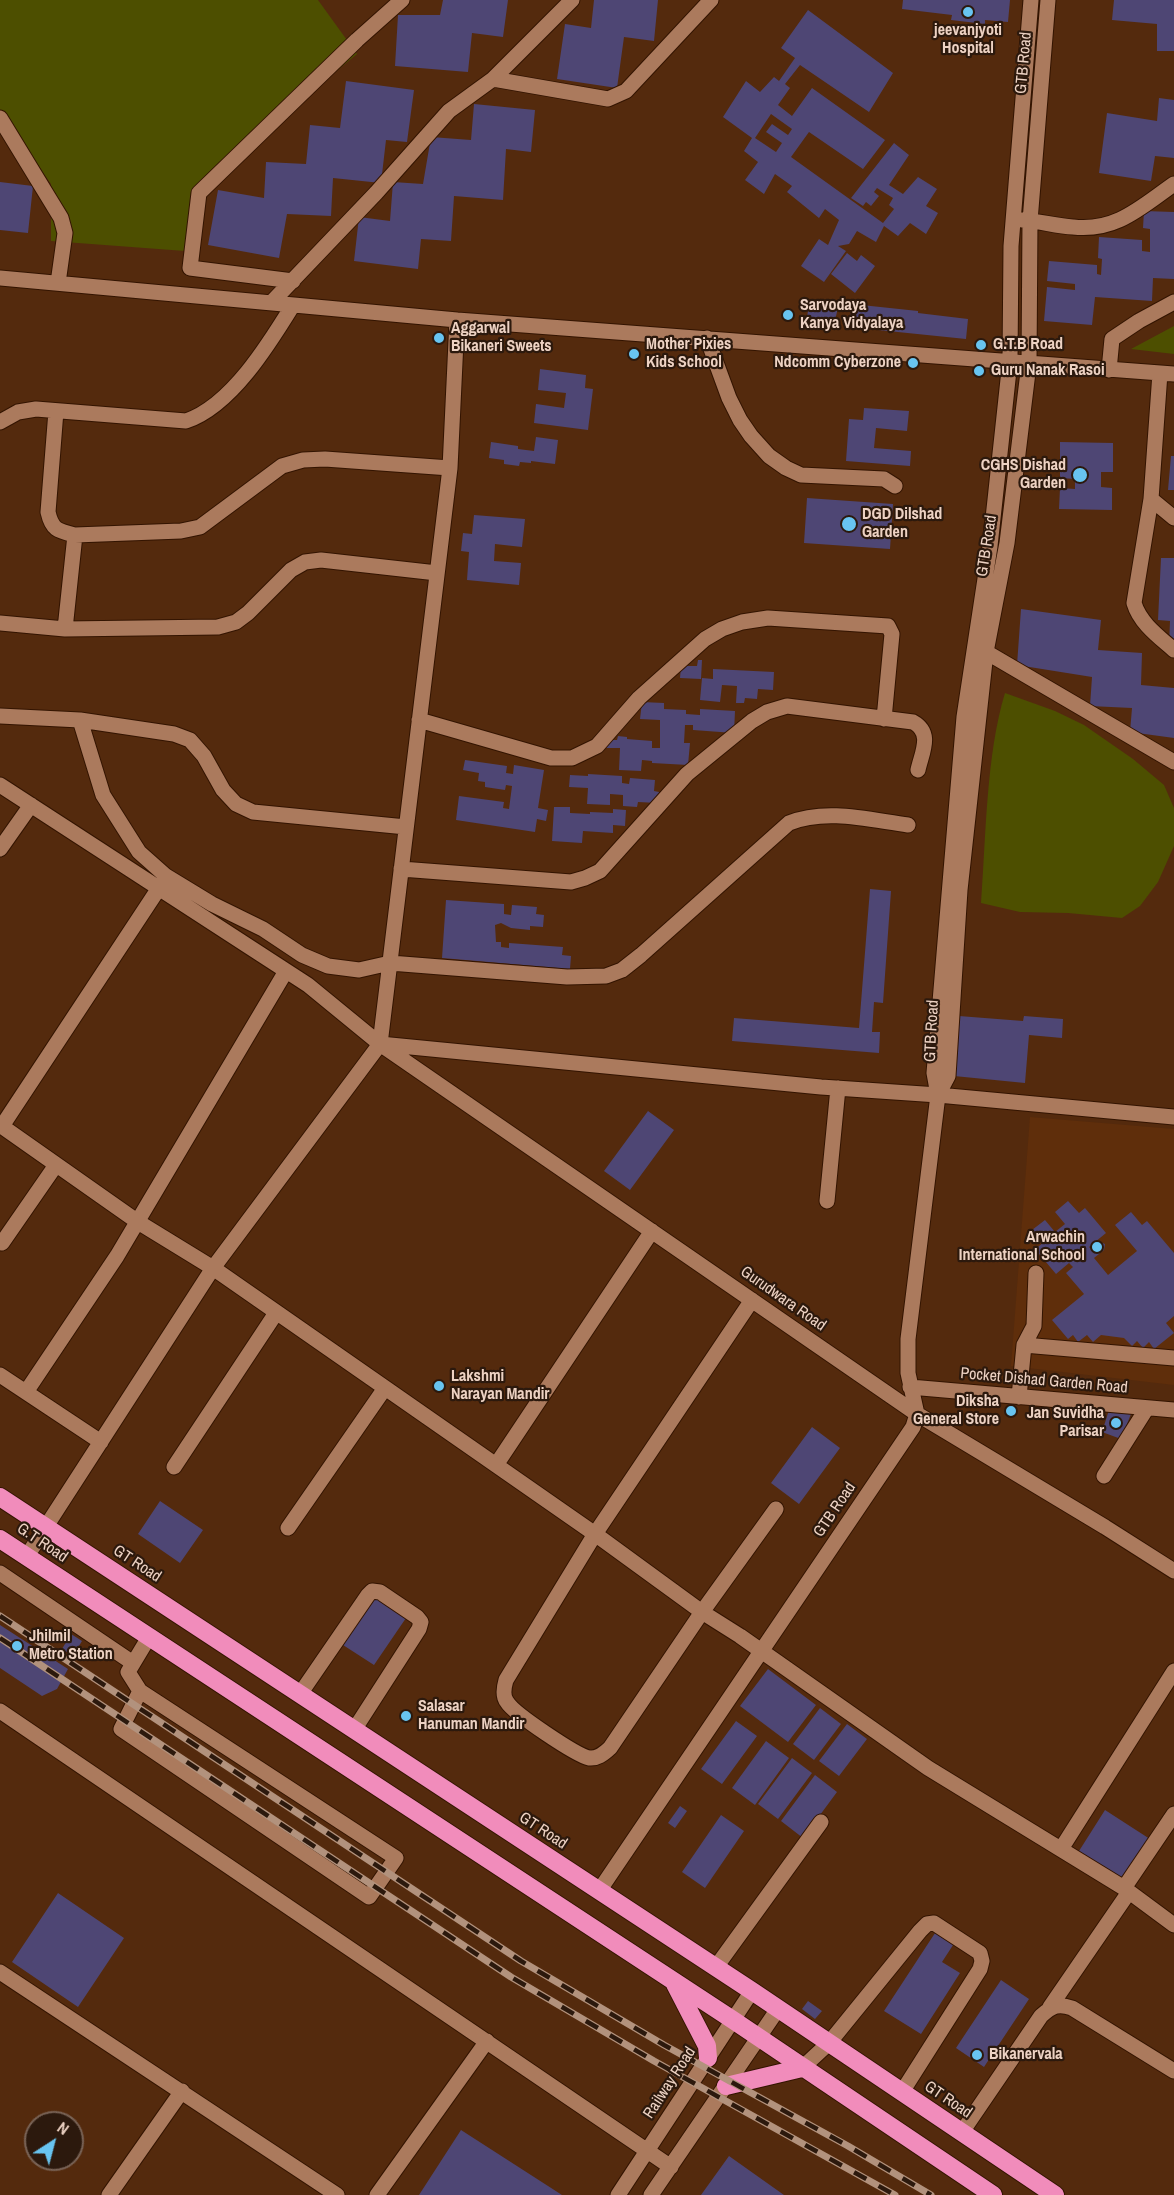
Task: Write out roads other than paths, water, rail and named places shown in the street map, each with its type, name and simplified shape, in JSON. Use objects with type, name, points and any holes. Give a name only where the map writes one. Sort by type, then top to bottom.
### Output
[{"type":"highway","name":"GT Road","points":[[4,1500],[716,1967],[1054,2195]]},
{"type":"highway","name":"G.T Road","points":[[0,1539],[149,1637]]},
{"type":"highway","points":[[149,1637],[733,2020],[993,2195]]},
{"type":"highway","points":[[674,1983],[707,2046],[708,2058]]},
{"type":"highway","points":[[726,2086],[802,2068]]},
{"type":"street","points":[[293,281],[190,268],[199,193],[402,0]]},
{"type":"street","points":[[272,303],[449,111],[493,79],[572,0]]},
{"type":"street","points":[[493,79],[608,99],[626,91],[711,0]]},
{"type":"street","name":"GTB Road","points":[[599,1891],[913,1427],[917,1414],[908,1373],[908,1339],[938,1095],[948,1076],[971,718],[1010,361],[1011,246],[1031,0]]},
{"type":"street","name":"GTB Road","points":[[980,651],[1007,543],[1029,364],[1030,221],[1048,0]]},
{"type":"street","points":[[0,118],[61,218],[65,233],[58,283]]},
{"type":"street","points":[[1013,220],[1081,228],[1111,225],[1129,216],[1174,184]]},
{"type":"street","points":[[0,278],[457,320],[1167,374],[1151,499],[1134,603],[1137,613],[1151,630],[1174,650]]},
{"type":"street","points":[[1109,370],[1112,339],[1174,302]]},
{"type":"street","points":[[0,422],[18,412],[36,410],[186,421],[198,417],[213,407],[265,350],[293,305]]},
{"type":"street","points":[[27,1556],[213,1268],[380,1044],[450,468],[457,320]]},
{"type":"street","points":[[706,338],[740,420],[769,456],[801,475],[884,479],[895,486]]},
{"type":"street","points":[[56,411],[48,512],[50,523],[59,531],[75,535],[182,531],[200,527],[217,517],[282,466],[303,460],[325,459],[450,468]]},
{"type":"street","points":[[1151,499],[1174,518]]},
{"type":"street","points":[[65,629],[75,535]]},
{"type":"street","points":[[0,623],[65,629],[218,627],[236,622],[249,613],[291,570],[305,562],[321,560],[437,573]]},
{"type":"street","points":[[419,720],[551,758],[572,758],[597,746],[639,698],[705,639],[741,622],[768,618],[888,626],[892,634],[884,718]]},
{"type":"street","points":[[980,651],[1174,762]]},
{"type":"street","points":[[401,869],[571,882],[585,878],[600,871],[687,774],[766,712],[787,706],[913,722],[921,727],[926,736],[918,770]]},
{"type":"street","points":[[0,716],[80,720],[174,734],[190,740],[204,756],[223,790],[236,804],[253,812],[406,827]]},
{"type":"street","points":[[80,720],[103,795],[139,852],[166,876],[302,954],[328,966],[359,970],[390,963],[567,977],[606,975],[622,970],[641,955],[789,822],[805,816],[824,815],[908,825]]},
{"type":"street","name":"Gurudwara Road","points":[[0,785],[308,985],[380,1044],[917,1414],[1174,1571]]},
{"type":"street","points":[[0,849],[31,805]]},
{"type":"street","points":[[159,888],[1,1126],[138,1222],[213,1268],[928,1768],[1126,1890],[1174,1925]]},
{"type":"street","points":[[26,1392],[138,1222],[286,971]]},
{"type":"street","points":[[380,1044],[838,1088],[1174,1117]]},
{"type":"street","points":[[827,1201],[838,1088]]},
{"type":"street","points":[[2,1243],[56,1165]]},
{"type":"street","points":[[496,1465],[652,1231]]},
{"type":"street","points":[[1019,1397],[1024,1345],[1034,1326],[1036,1273]]},
{"type":"street","points":[[752,1300],[595,1534],[506,1680],[505,1700],[514,1711],[579,1754],[591,1758],[600,1756],[610,1748],[702,1612],[776,1509]]},
{"type":"street","points":[[174,1467],[276,1313]]},
{"type":"street","points":[[1024,1345],[1174,1358]]},
{"type":"street","points":[[0,1375],[100,1442]]},
{"type":"street","points":[[288,1528],[385,1388]]},
{"type":"street","name":"Pocket Dishad Garden Road","points":[[910,1388],[1174,1410]]},
{"type":"street","points":[[1104,1476],[1147,1408]]},
{"type":"street","points":[[0,1573],[133,1664]]},
{"type":"street","points":[[300,1694],[368,1595],[372,1591],[380,1592],[421,1622],[419,1629],[354,1730]]},
{"type":"street","points":[[140,1691],[121,1729],[369,1897],[396,1858],[140,1691],[128,1672],[149,1637]]},
{"type":"street","points":[[1061,1849],[1174,1671]]},
{"type":"street","points":[[0,1711],[671,2167]]},
{"type":"street","points":[[962,2132],[1041,2016],[1050,2007],[1174,1815]]},
{"type":"street","points":[[716,1967],[821,1822]]},
{"type":"street","points":[[802,2068],[829,2043],[927,1924],[934,1923],[980,1953],[982,1961],[980,1970],[902,2092]]},
{"type":"street","points":[[2,1977],[182,2091],[338,2195]]},
{"type":"street","name":"Railway Road","points":[[618,2195],[752,1991]]},
{"type":"street","points":[[1050,2007],[1061,2004],[1072,2008],[1174,2071]]},
{"type":"street","points":[[651,2195],[778,2009]]},
{"type":"street","points":[[377,2195],[487,2041]]},
{"type":"street","points":[[109,2195],[182,2091]]},
{"type":"railway","points":[[0,1616],[521,1961],[664,2045],[848,2146],[931,2195]]},
{"type":"railway","points":[[0,1638],[511,1977],[654,2061],[895,2195]]},
{"type":"place","name":"jeevanjyoti Hospital","points":[[968,12]]},
{"type":"place","name":"Sarvodaya Kanya Vidyalaya","points":[[788,315]]},
{"type":"place","name":"Aggarwal Bikaneri Sweets","points":[[439,338]]},
{"type":"place","name":"G.T.B Road","points":[[981,345]]},
{"type":"place","name":"Mother Pixies Kids School","points":[[634,354]]},
{"type":"place","name":"Ndcomm Cyberzone","points":[[913,363]]},
{"type":"place","name":"Guru Nanak Rasoi","points":[[979,371]]},
{"type":"place","name":"CGHS Dishad Garden","points":[[1080,475]]},
{"type":"place","name":"DGD Dilshad Garden","points":[[849,524]]},
{"type":"place","name":"Arwachin International School","points":[[1097,1247]]},
{"type":"place","name":"Lakshmi Narayan Mandir","points":[[439,1386]]},
{"type":"place","name":"Diksha General Store","points":[[1011,1411]]},
{"type":"place","name":"Jan Suvidha Parisar","points":[[1116,1423]]},
{"type":"place","name":"Jhilmil Metro Station","points":[[17,1646]]},
{"type":"place","name":"Salasar Hanuman Mandir","points":[[406,1716]]},
{"type":"place","name":"Bikanervala","points":[[977,2055]]}]
